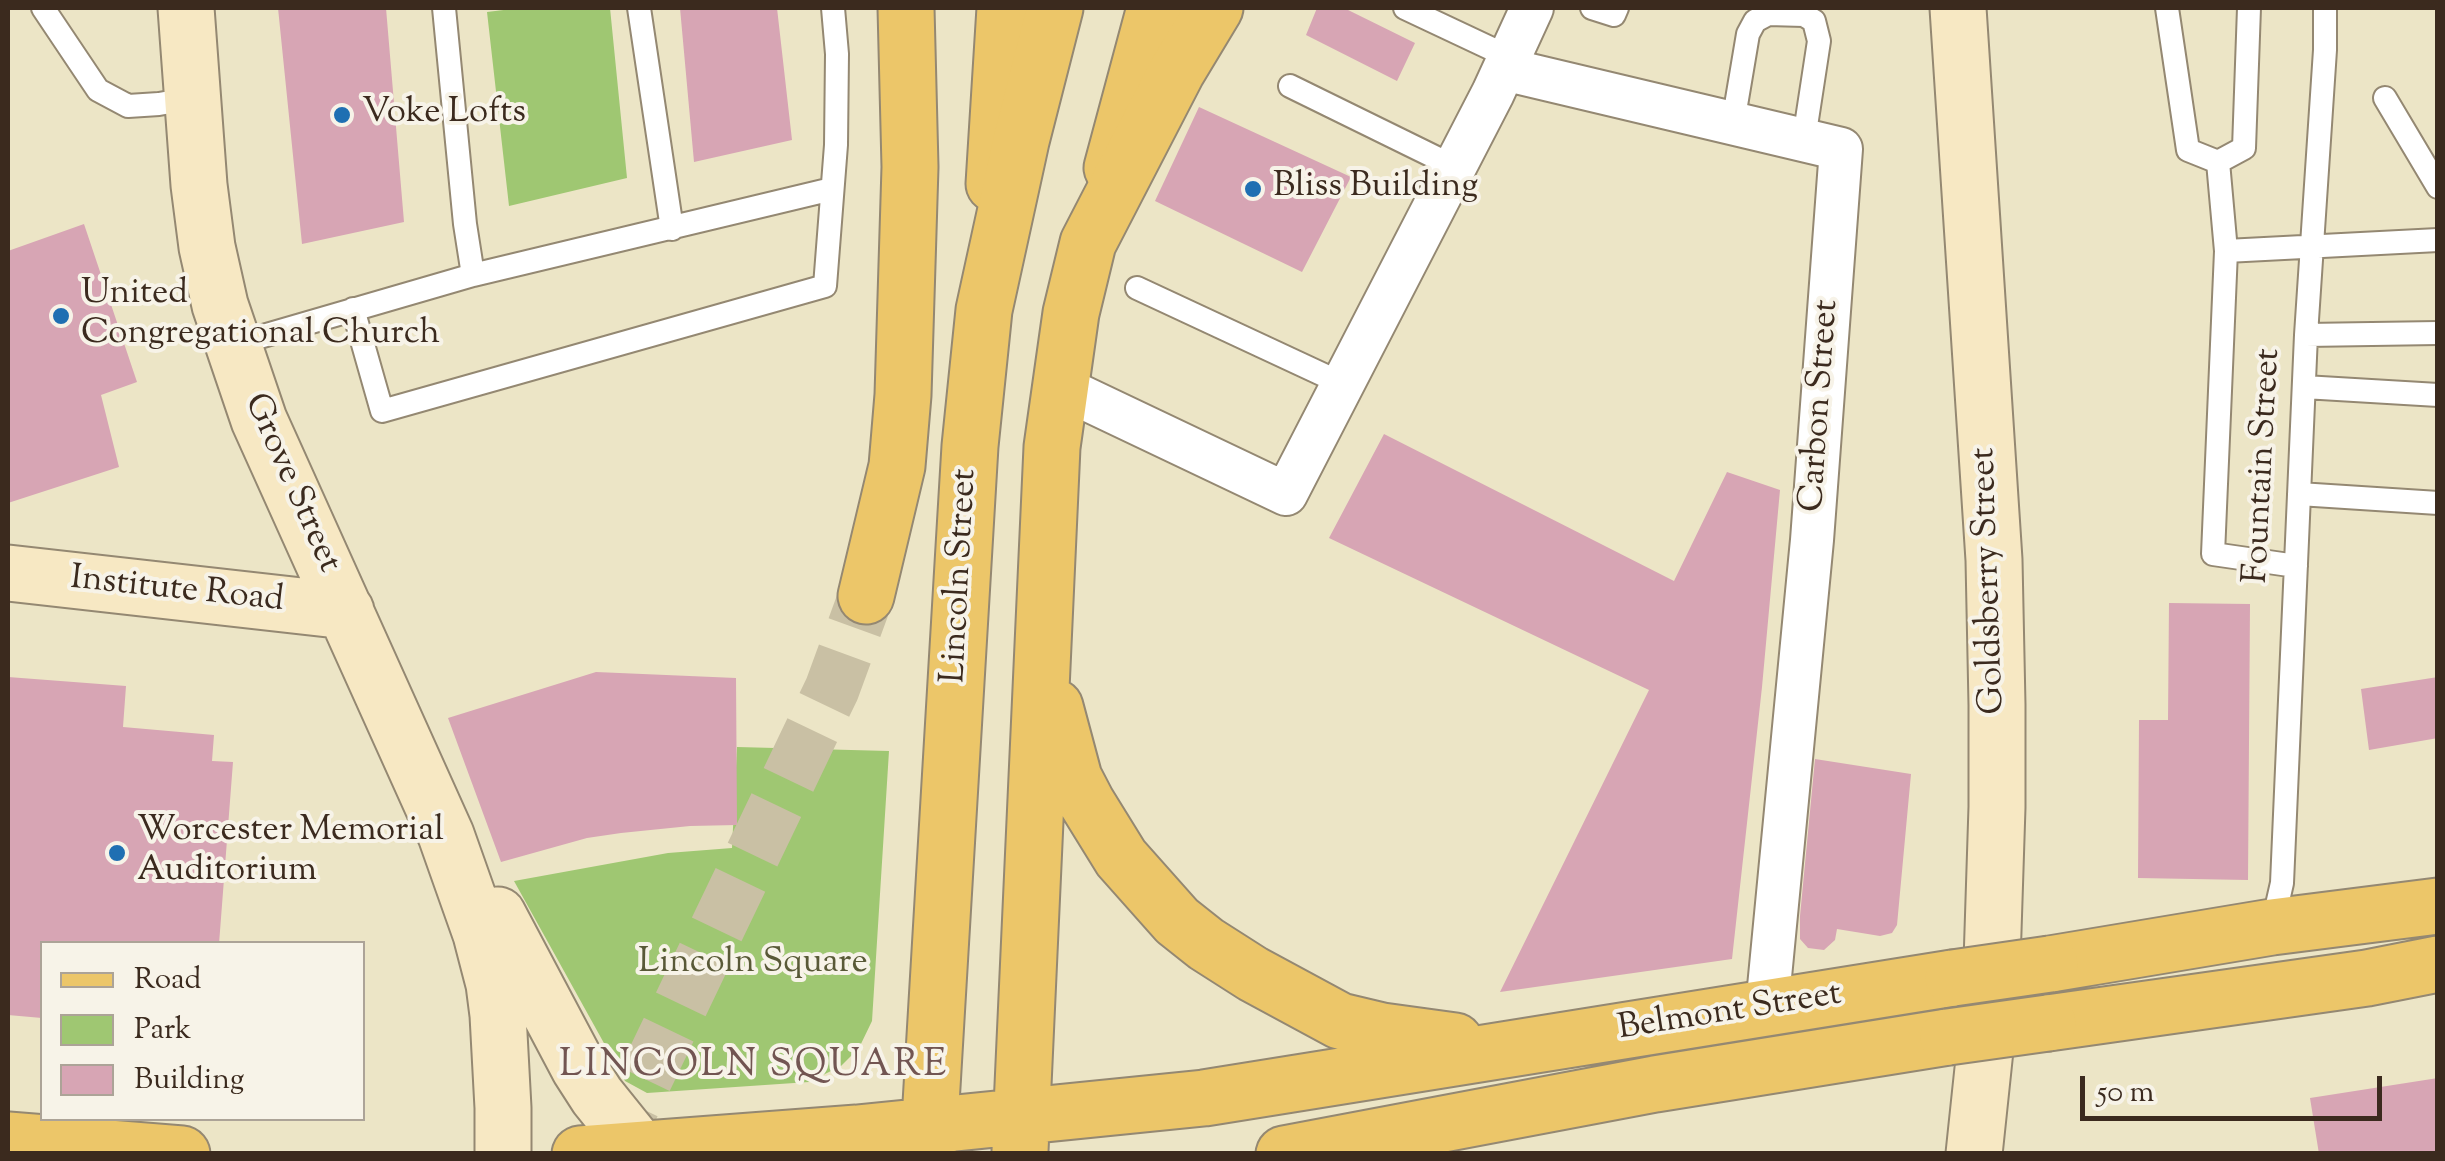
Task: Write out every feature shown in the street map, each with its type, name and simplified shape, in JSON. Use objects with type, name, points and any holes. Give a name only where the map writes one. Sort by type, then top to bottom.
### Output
[{"type":"main road","name":"Grove Street","points":[[186,8],[199,185],[220,305],[259,420],[441,824],[481,934],[494,984],[501,1047],[503,1154]]},
{"type":"main road","points":[[866,596],[897,466],[903,395],[910,167],[906,8]]},
{"type":"main road","points":[[984,310],[1005,8]]},
{"type":"main road","name":"Lincoln Street","points":[[929,1139],[970,446],[984,310],[1020,141],[1054,8]]},
{"type":"main road","points":[[580,1154],[750,1142],[1021,1135],[1052,447],[1071,314],[1155,8]]},
{"type":"main road","points":[[1088,242],[1215,8]]},
{"type":"main road","name":"Goldsberry Street","points":[[1958,8],[1994,560],[1998,722],[1991,993],[1974,1154]]},
{"type":"main road","name":"Institute Road","points":[[8,573],[346,611]]},
{"type":"main road","points":[[1044,615],[1055,708],[1074,778],[1121,858],[1177,921],[1253,974],[1340,1020],[1382,1031],[1506,1049]]},
{"type":"main road","name":"Grove Street","points":[[441,824],[508,931],[578,1068],[638,1150]]},
{"type":"main road","name":"Belmont Street","points":[[1021,1135],[1204,1098],[1506,1049],[2272,928],[2438,906]]},
{"type":"main road","name":"Belmont Street","points":[[1284,1154],[1674,1081],[1948,1037],[2367,978],[2438,964]]},
{"type":"main road","points":[[8,1140],[182,1154]]},
{"type":"street","points":[[1061,387],[1286,494],[1532,8]]},
{"type":"street","name":"Carbon Street","points":[[1506,63],[1841,149],[1812,540],[1767,1008]]},
{"type":"lane","points":[[43,8],[98,90],[128,106],[193,98]]},
{"type":"lane","points":[[444,8],[473,275]]},
{"type":"lane","points":[[639,8],[672,229]]},
{"type":"lane","points":[[353,309],[382,411],[825,286],[836,145],[837,54],[832,8]]},
{"type":"lane","points":[[1405,8],[1506,63]]},
{"type":"lane","points":[[1592,8],[1614,15],[1618,8]]},
{"type":"lane","points":[[2167,8],[2188,150],[2218,162]]},
{"type":"lane","points":[[2218,162],[2244,148],[2249,8]]},
{"type":"lane","name":"Fountain Street","points":[[2272,928],[2282,883],[2306,335],[2326,50],[2325,8]]},
{"type":"lane","points":[[1733,123],[1748,34],[1755,21],[1768,14],[1804,14],[1814,21],[1819,41],[1804,139]]},
{"type":"lane","points":[[1290,86],[1454,167]]},
{"type":"lane","points":[[2384,98],[2438,187]]},
{"type":"lane","points":[[2218,162],[2226,251],[2213,554],[2296,566]]},
{"type":"lane","points":[[232,344],[473,275],[832,189]]},
{"type":"lane","points":[[2226,251],[2438,240]]},
{"type":"lane","points":[[1137,288],[1343,384]]},
{"type":"lane","points":[[2306,335],[2438,333]]},
{"type":"lane","points":[[2304,387],[2438,396]]},
{"type":"lane","points":[[2300,494],[2438,503]]},
{"type":"green space","points":[[610,8],[627,178],[509,206],[487,12]]},
{"type":"green space","name":"Lincoln Square","points":[[737,747],[889,751],[872,1021],[859,1048],[841,1066],[809,1082],[647,1093],[625,1081],[514,881],[668,853],[732,848]]},
{"type":"building","name":"Voke Lofts","points":[[278,8],[386,8],[404,222],[302,244]]},
{"type":"building","points":[[680,8],[777,8],[792,140],[694,162]]},
{"type":"building","points":[[1317,8],[1344,8],[1415,43],[1397,81],[1306,35]]},
{"type":"building","name":"Bliss Building","points":[[1199,107],[1351,177],[1302,272],[1155,201]]},
{"type":"building","name":"United Congregational Church","points":[[84,224],[137,382],[101,395],[119,467],[8,503],[8,251]]},
{"type":"building","points":[[1384,434],[1674,581],[1727,472],[1780,490],[1732,959],[1500,992],[1649,690],[1329,538]]},
{"type":"building","points":[[2169,603],[2250,604],[2248,880],[2138,878],[2139,720],[2168,720]]},
{"type":"building","points":[[596,672],[736,678],[737,825],[690,826],[587,838],[501,862],[448,718]]},
{"type":"building","name":"Worcester Memorial Auditorium","points":[[8,677],[126,686],[123,727],[214,735],[212,761],[233,762],[219,941],[40,941],[40,1018],[8,1015]]},
{"type":"building","points":[[2438,677],[2438,738],[2369,750],[2361,689]]},
{"type":"building","points":[[1815,759],[1911,774],[1897,925],[1892,933],[1880,936],[1837,929],[1835,940],[1824,950],[1808,948],[1800,939]]},
{"type":"building","points":[[2438,1078],[2438,1154],[2319,1154],[2310,1098]]},
{"type":"tunnel","points":[[609,1154],[832,689],[866,596]]},
{"type":"place","name":"Voke Lofts","points":[[342,115]]},
{"type":"place","name":"Bliss Building","points":[[1253,189]]},
{"type":"place","name":"United Congregational Church","points":[[61,316]]},
{"type":"place","name":"Worcester Memorial Auditorium","points":[[117,853]]},
{"type":"district","name":"LINCOLN SQUARE","points":[[754,1069]]}]
